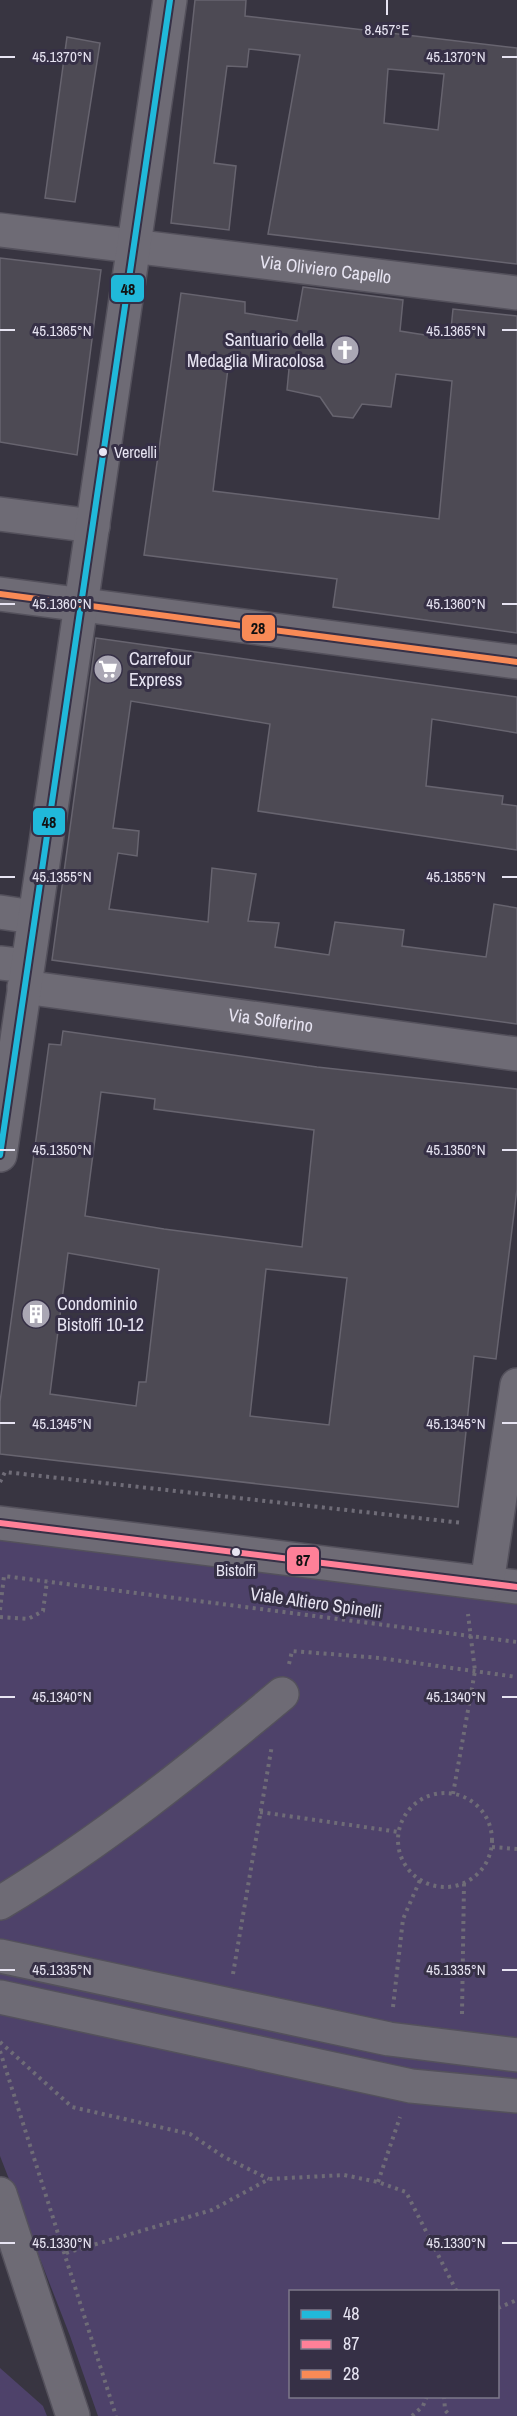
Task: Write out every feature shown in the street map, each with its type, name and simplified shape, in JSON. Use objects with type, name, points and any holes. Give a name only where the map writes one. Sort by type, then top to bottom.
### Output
[{"type":"street","points":[[0,1155],[17,972],[33,917],[135,247],[170,0]]},
{"type":"street","name":"Via Oliviero Capello","points":[[0,230],[517,293]]},
{"type":"street","points":[[0,514],[93,526]]},
{"type":"street","points":[[0,594],[517,662]]},
{"type":"street","points":[[0,912],[33,917]]},
{"type":"street","name":"Via Solferino","points":[[17,972],[517,1054]]},
{"type":"street","points":[[0,1522],[502,1585],[517,1385]]},
{"type":"street","points":[[0,1903],[51,1872],[179,1780],[282,1694]]},
{"type":"street","points":[[0,1956],[389,2039],[517,2055]]},
{"type":"street","points":[[0,1997],[411,2086],[517,2096]]},
{"type":"street","points":[[0,2194],[72,2416]]},
{"type":"path","points":[[0,1482],[5,1473],[473,1524]]},
{"type":"path","name":"Viale Altiero Spinelli","points":[[0,1610],[2,1574],[517,1642]]},
{"type":"path","points":[[0,1617],[27,1620],[43,1611],[47,1581]]},
{"type":"path","points":[[453,1794],[475,1671],[467,1609]]},
{"type":"path","points":[[228,2004],[260,1812],[292,1651],[380,1658],[517,1677]]},
{"type":"path","points":[[453,1794],[467,1798],[479,1807],[488,1819],[492,1833],[492,1847],[487,1862],[477,1875],[464,1883],[450,1887],[434,1886],[420,1880],[402,1858],[399,1832],[404,1818],[413,1806],[432,1796],[453,1794]]},
{"type":"path","points":[[260,1812],[399,1832]]},
{"type":"path","points":[[492,1847],[517,1849]]},
{"type":"path","points":[[389,2039],[403,1919],[420,1880]]},
{"type":"path","points":[[462,2048],[464,1883]]},
{"type":"path","points":[[0,2042],[72,2107],[190,2134],[224,2157],[269,2179]]},
{"type":"path","points":[[0,2051],[116,2416]]},
{"type":"path","points":[[378,2182],[411,2086]]},
{"type":"path","points":[[66,2253],[212,2210],[269,2179],[344,2175],[378,2182],[406,2192],[456,2290]]},
{"type":"path","points":[[499,2308],[517,2300]]},
{"type":"path","points":[[412,2416],[423,2406],[427,2398]]},
{"type":"path","points":[[444,2398],[445,2410],[450,2416]]},
{"type":"shaded area","points":[[0,1540],[517,1601],[517,2416],[98,2416],[70,2336],[0,2156]]},
{"type":"shaded area","points":[[0,2368],[43,2406],[47,2416],[0,2416]]},
{"type":"building","points":[[195,0],[246,0],[245,16],[517,48],[517,264],[268,234],[300,55],[249,49],[247,67],[227,66],[214,163],[236,166],[229,230],[171,223]],"holes":[[[388,69],[444,74],[438,130],[384,123]]]},
{"type":"building","points":[[67,37],[100,43],[75,202],[45,198]]},
{"type":"building","points":[[0,258],[101,270],[77,455],[0,442]]},
{"type":"building","points":[[303,287],[403,300],[400,331],[450,339],[453,309],[517,316],[517,633],[333,607],[337,579],[144,555],[181,293],[245,302],[245,313],[297,321]],"holes":[[[229,360],[289,369],[287,390],[320,397],[333,416],[353,418],[362,404],[391,407],[396,374],[452,381],[439,519],[213,491]]]},
{"type":"building","points":[[96,638],[517,697],[517,733],[432,719],[426,786],[503,796],[502,804],[517,806],[517,850],[258,811],[270,724],[131,701],[113,828],[139,831],[137,856],[118,853],[109,909],[208,922],[212,868],[256,874],[248,921],[279,923],[275,947],[329,955],[335,922],[404,930],[402,946],[486,957],[494,904],[517,908],[517,1024],[52,960]]},
{"type":"building","points":[[63,1031],[317,1067],[517,1089],[517,1189],[496,1359],[474,1356],[458,1507],[0,1454],[0,1402],[49,1044],[61,1045]],"holes":[[[101,1092],[155,1099],[154,1109],[314,1130],[302,1247],[85,1216]],[[68,1253],[159,1269],[146,1382],[139,1382],[136,1406],[50,1394]],[[266,1269],[347,1278],[329,1425],[250,1416]]]},
{"type":"transit line","name":"48","points":[[0,1155],[170,0]]},
{"type":"transit line","name":"28","points":[[0,594],[517,662]]},
{"type":"transit line","name":"87","points":[[0,1523],[517,1587]]},
{"type":"place","name":"Santuario della Medaglia Miracolosa","points":[[345,350]]},
{"type":"place","name":"Vercelli","points":[[103,452]]},
{"type":"place","name":"Carrefour Express","points":[[108,669]]},
{"type":"place","name":"Condominio Bistolfi 10-12","points":[[36,1314]]},
{"type":"place","name":"Bistolfi","points":[[236,1552]]}]
